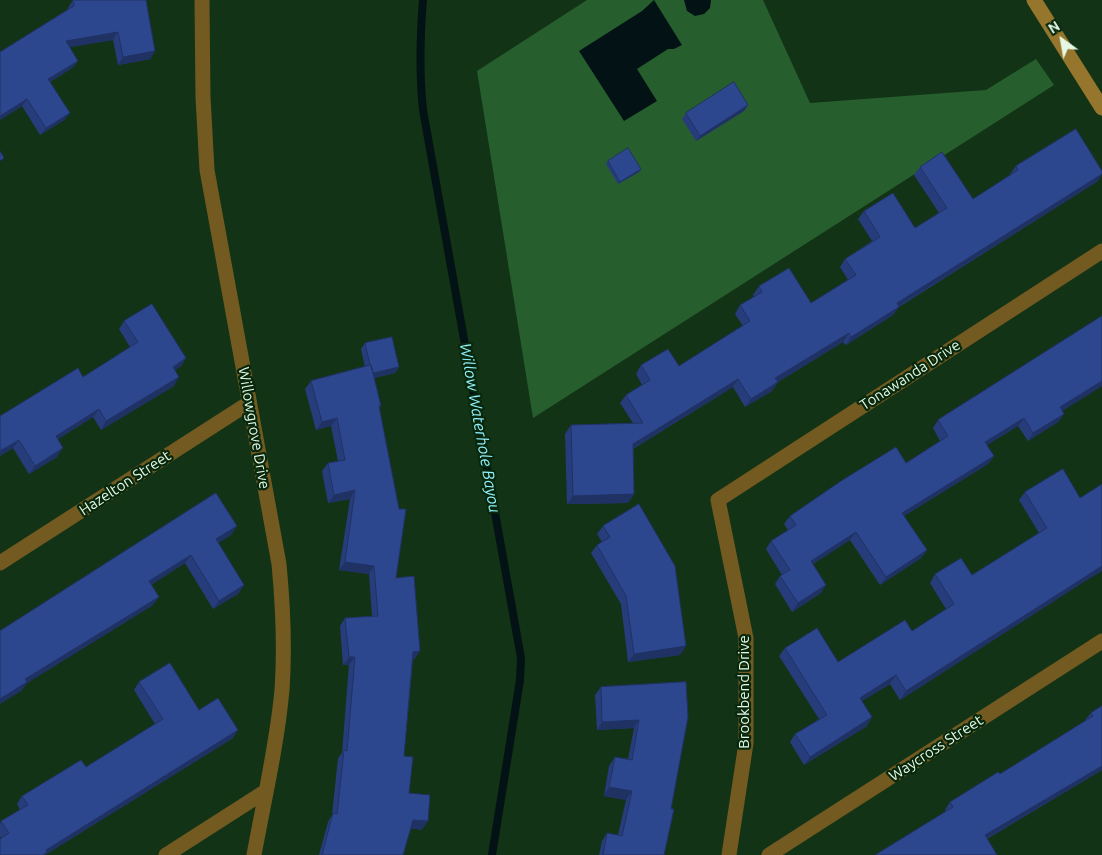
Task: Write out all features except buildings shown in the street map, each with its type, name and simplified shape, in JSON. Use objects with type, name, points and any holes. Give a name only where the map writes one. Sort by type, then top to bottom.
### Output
[{"type":"street","name":"Willowgrove Drive","points":[[202,0],[203,97],[208,170],[278,564],[283,607],[282,690],[254,855]]},
{"type":"street","points":[[1034,0],[1102,108]]},
{"type":"street","name":"Tonawanda Drive","points":[[718,500],[1102,251]]},
{"type":"street","name":"Hazelton Street","points":[[0,563],[249,403]]},
{"type":"street","name":"Brookbend Drive","points":[[718,500],[746,638],[746,743],[729,855]]},
{"type":"street","name":"Waycross Street","points":[[769,855],[1102,641]]},
{"type":"street","points":[[166,855],[266,791]]},
{"type":"green space","points":[[587,0],[763,0],[810,103],[986,90],[1036,59],[1054,85],[533,418],[477,71]]},
{"type":"shaded area","points":[[654,0],[682,45],[674,49],[668,49],[637,69],[657,101],[624,121],[579,51],[642,11]]},
{"type":"shaded area","points":[[684,0],[711,0],[710,8],[704,14],[695,16],[687,11]]},
{"type":"waterway","name":"Willow Waterhole Bayou","points":[[423,0],[420,55],[423,110],[521,658],[520,680],[492,855]]}]
